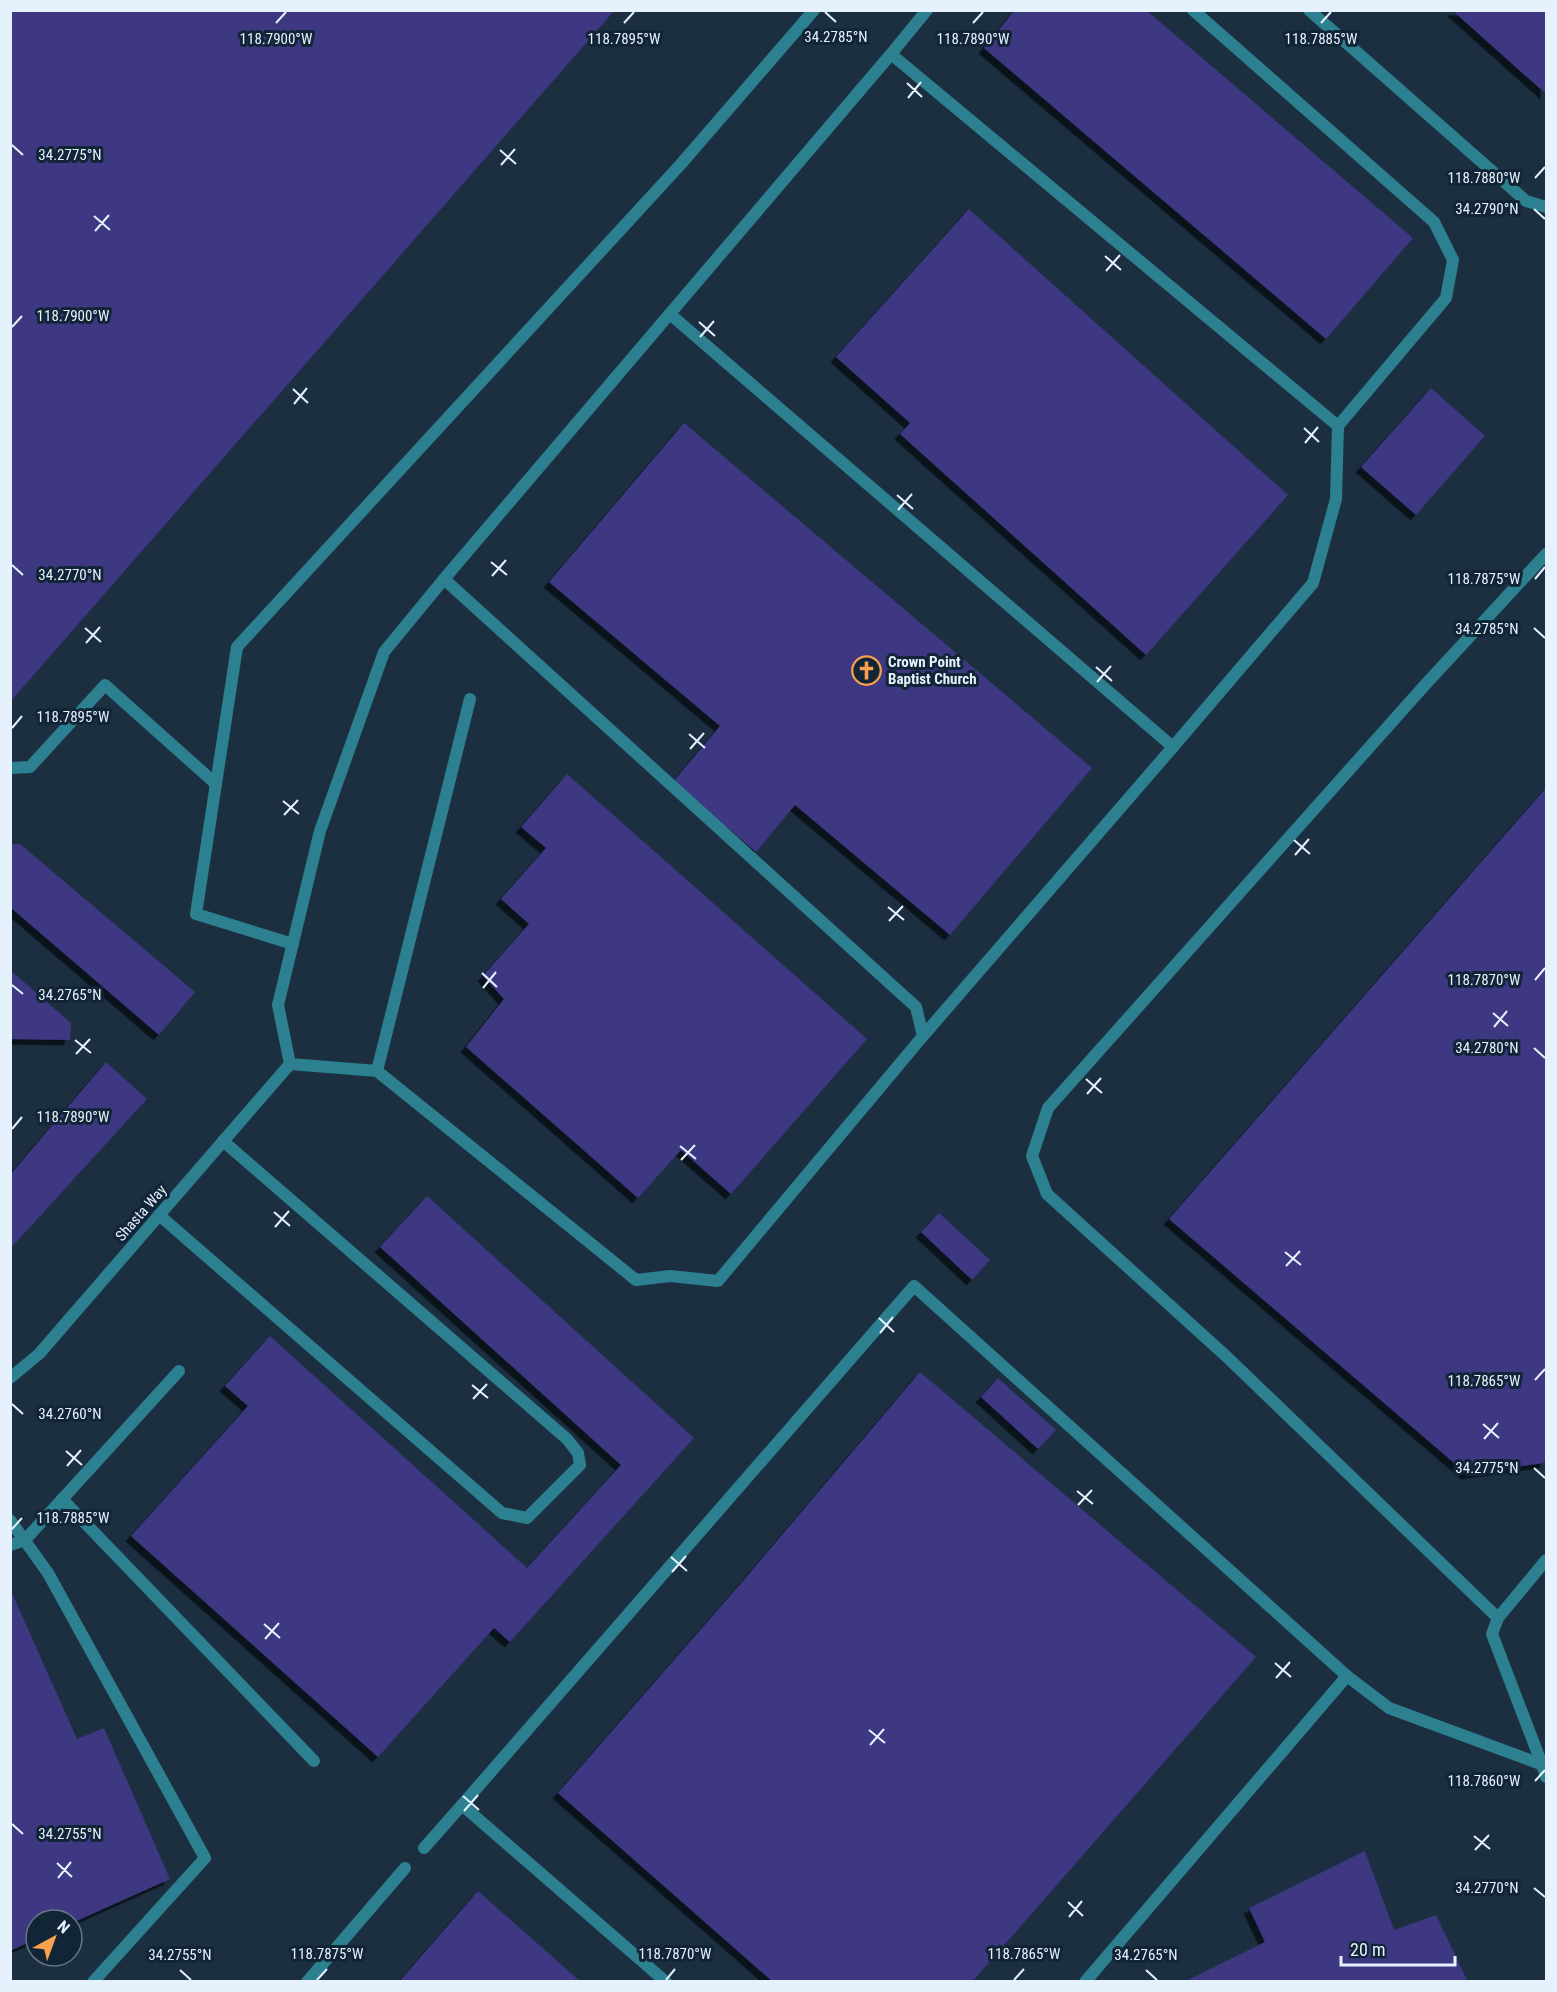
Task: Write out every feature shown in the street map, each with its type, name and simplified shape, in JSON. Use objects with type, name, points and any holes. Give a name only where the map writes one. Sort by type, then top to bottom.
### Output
[{"type":"street","points":[[293,944],[196,914],[237,646],[681,164],[814,10]]},
{"type":"street","points":[[927,10],[384,652],[320,831],[278,1005],[290,1064],[376,1071],[636,1280],[670,1276],[718,1281],[923,1036],[1313,584],[1335,499],[1338,426],[1446,298],[1453,260],[1434,222],[1193,10]]},
{"type":"street","points":[[1309,10],[1526,201],[1546,207]]},
{"type":"street","points":[[891,54],[1338,426]]},
{"type":"street","points":[[671,315],[1173,747]]},
{"type":"street","points":[[1498,1618],[1227,1357],[1047,1194],[1032,1156],[1048,1108],[1424,686],[1546,554]]},
{"type":"street","points":[[444,579],[916,1007],[923,1036]]},
{"type":"street","points":[[10,768],[30,767],[105,685],[216,784]]},
{"type":"street","points":[[376,1071],[470,699]]},
{"type":"street","name":"Shasta Way","points":[[10,1378],[39,1354],[290,1064]]},
{"type":"street","points":[[159,1215],[502,1513],[527,1518],[580,1465],[578,1453],[567,1439],[223,1141]]},
{"type":"street","points":[[424,1848],[914,1286],[1347,1676],[1389,1708],[1545,1770]]},
{"type":"street","points":[[10,1545],[25,1540],[179,1371]]},
{"type":"street","points":[[62,1498],[314,1761]]},
{"type":"street","points":[[10,1520],[48,1573],[205,1858],[93,1982]]},
{"type":"street","points":[[1545,1770],[1492,1634],[1498,1618],[1546,1560]]},
{"type":"street","points":[[1085,1982],[1347,1676]]},
{"type":"street","points":[[462,1805],[666,1982]]},
{"type":"street","points":[[307,1982],[405,1868]]},
{"type":"building","points":[[10,10],[615,10],[10,702]]},
{"type":"building","points":[[1015,10],[1146,10],[1413,238],[1326,339],[984,48]]},
{"type":"building","points":[[1452,10],[1546,10],[1546,94]]},
{"type":"building","points":[[969,209],[1288,495],[1146,655],[900,434],[910,423],[836,357]]},
{"type":"building","points":[[1431,388],[1485,436],[1416,515],[1361,467]]},
{"type":"building","points":[[684,423],[1092,768],[950,935],[795,805],[756,852],[673,782],[720,726],[549,582]]},
{"type":"building","points":[[567,774],[867,1039],[731,1194],[681,1150],[638,1198],[466,1047],[504,999],[483,976],[529,924],[501,899],[546,848],[521,827]]},
{"type":"building","points":[[1546,788],[1546,1460],[1544,1463],[1467,1474],[1169,1219]]},
{"type":"building","points":[[10,844],[20,844],[195,992],[159,1035],[10,907]]},
{"type":"building","points":[[10,970],[71,1023],[70,1040],[10,1039]]},
{"type":"building","points":[[106,1062],[147,1099],[10,1249],[10,1175]]},
{"type":"building","points":[[427,1196],[694,1438],[510,1642],[494,1628],[378,1757],[131,1536],[248,1406],[225,1386],[270,1336],[527,1568],[621,1465],[380,1247]]},
{"type":"building","points":[[939,1213],[990,1260],[972,1280],[921,1232]]},
{"type":"building","points":[[920,1372],[1256,1657],[972,1982],[773,1982],[558,1793],[743,1581]]},
{"type":"building","points":[[998,1378],[1056,1430],[1038,1449],[981,1397]]},
{"type":"building","points":[[12,1593],[77,1739],[104,1728],[170,1879],[84,1918],[84,1908],[24,1908],[24,1945],[10,1951]]},
{"type":"building","points":[[1365,1851],[1394,1930],[1436,1915],[1468,1982],[1184,1982],[1265,1942],[1249,1908]]},
{"type":"building","points":[[478,1891],[581,1982],[399,1982]]},
{"type":"place","name":"Crown Point Baptist Church","points":[[867,671]]}]
